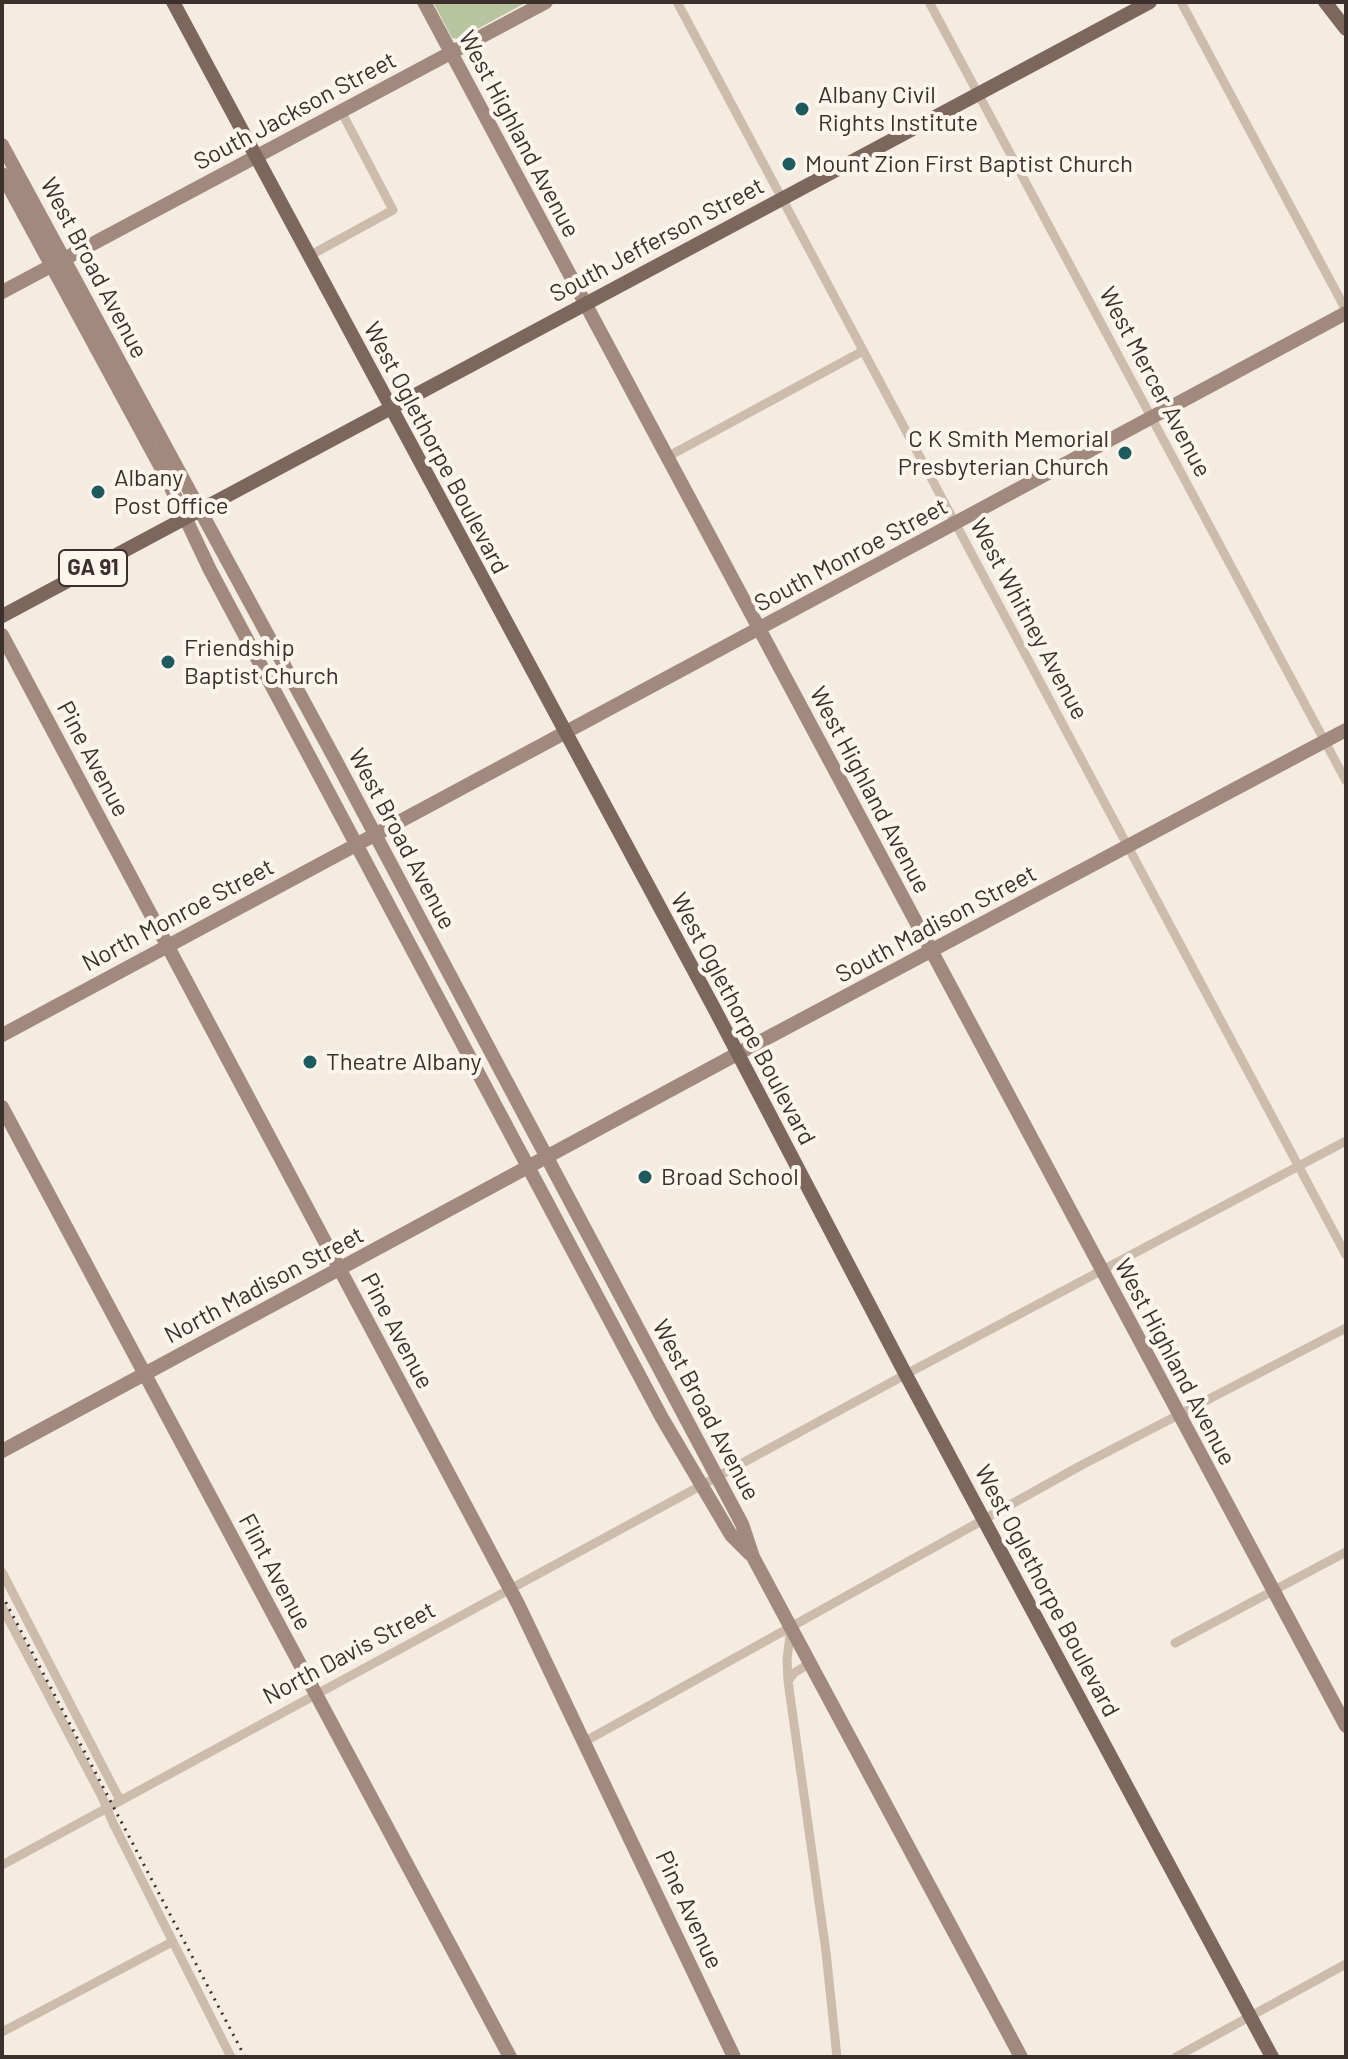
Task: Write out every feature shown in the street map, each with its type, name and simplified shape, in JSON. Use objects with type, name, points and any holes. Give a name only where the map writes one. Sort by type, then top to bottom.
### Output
[{"type":"main road","name":"West Oglethorpe Boulevard","points":[[173,2],[1272,2057]]},
{"type":"main road","name":"West Highland Avenue","points":[[424,2],[1346,1726]]},
{"type":"main road","name":"South Jackson Street","points":[[2,292],[546,2]]},
{"type":"main road","name":"South Jefferson Street","points":[[184,519],[1150,2]]},
{"type":"main road","points":[[1325,2],[1346,29]]},
{"type":"main road","name":"West Broad Avenue","points":[[2,145],[184,519],[356,844],[701,1485],[731,1535],[753,1557]]},
{"type":"main road","name":"West Broad Avenue","points":[[2,174],[57,262],[200,511],[375,834],[742,1524],[753,1557],[1021,2057]]},
{"type":"main road","name":"South Monroe Street","points":[[375,834],[1346,312]]},
{"type":"main road","name":"GA 91","points":[[2,616],[184,519]]},
{"type":"main road","name":"Pine Avenue","points":[[2,635],[510,1590],[734,2057]]},
{"type":"main road","name":"South Madison Street","points":[[547,1157],[1346,730]]},
{"type":"main road","name":"North Monroe Street","points":[[2,1035],[375,834]]},
{"type":"main road","name":"Flint Avenue","points":[[2,1107],[510,2057]]},
{"type":"main road","name":"North Madison Street","points":[[2,1451],[547,1157]]},
{"type":"street","name":"West Whitney Avenue","points":[[677,2],[1346,1255]]},
{"type":"street","name":"West Mercer Avenue","points":[[929,2],[1346,781]]},
{"type":"street","points":[[1181,2],[1346,312]]},
{"type":"street","points":[[309,256],[393,210],[341,111]]},
{"type":"street","points":[[667,457],[863,351]]},
{"type":"street","name":"North Davis Street","points":[[2,1865],[701,1485],[1346,1141]]},
{"type":"street","points":[[584,1742],[984,1520],[1346,1328]]},
{"type":"street","points":[[1175,1643],[1346,1552]]},
{"type":"street","points":[[2,1572],[120,1800]]},
{"type":"street","points":[[2,1607],[107,1808],[231,2057]]},
{"type":"street","points":[[791,1628],[788,1681],[826,1952],[837,2057]]},
{"type":"street","points":[[788,1681],[810,1663]]},
{"type":"street","points":[[2,2032],[172,1942]]},
{"type":"street","points":[[1176,2057],[1346,1964]]},
{"type":"green space","points":[[433,2],[527,2],[459,39],[452,38]]},
{"type":"railway","points":[[2,1595],[245,2057]]},
{"type":"place","name":"Albany Civil Rights Institute","points":[[802,109]]},
{"type":"place","name":"Mount Zion First Baptist Church","points":[[789,164]]},
{"type":"place","name":"C K Smith Memorial Presbyterian Church","points":[[1125,453]]},
{"type":"place","name":"Albany Post Office","points":[[98,492]]},
{"type":"place","name":"Friendship Baptist Church","points":[[168,662]]},
{"type":"place","name":"Theatre Albany","points":[[310,1062]]},
{"type":"place","name":"Broad School","points":[[645,1177]]}]
